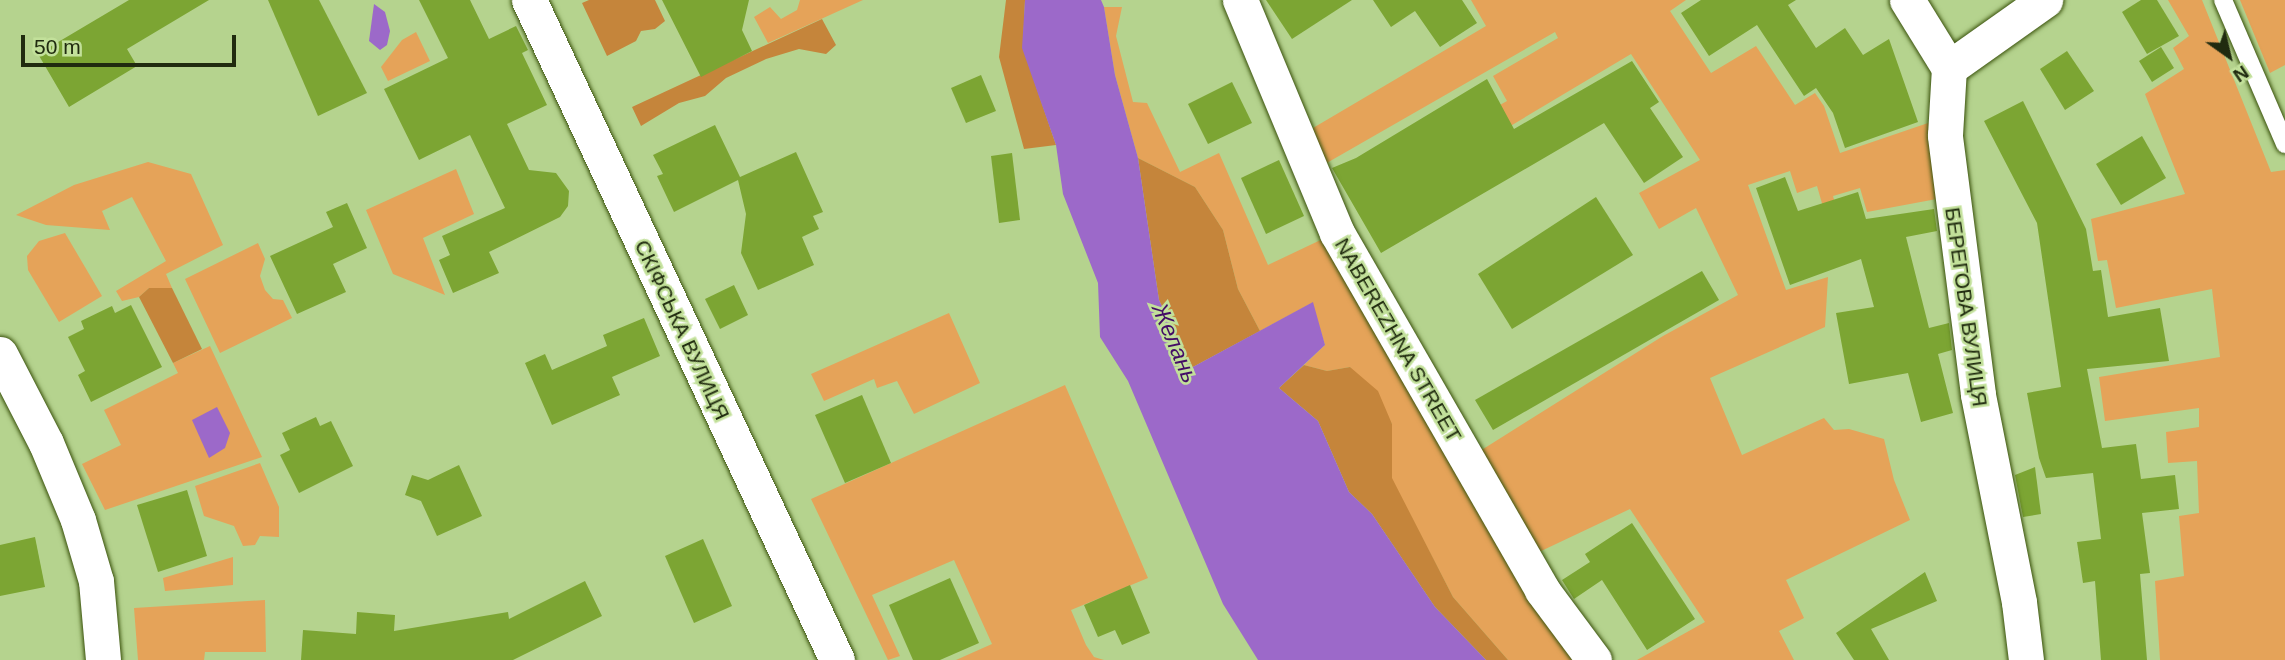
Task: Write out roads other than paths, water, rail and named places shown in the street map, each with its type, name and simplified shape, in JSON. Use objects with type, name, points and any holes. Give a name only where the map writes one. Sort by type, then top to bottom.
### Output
[{"type":"street","name":"СКІФСЬКА ВУЛИЦЯ","points":[[529,0],[836,660]]},
{"type":"street","name":"NABEREZHNA STREET","points":[[1240,0],[1337,233],[1542,590],[1594,660]]},
{"type":"street","points":[[1907,0],[1949,68],[2045,0]]},
{"type":"street","name":"БЕРЕГОВА ВУЛИЦЯ","points":[[1949,68],[1946,168],[1978,394],[2019,602],[2025,660]]},
{"type":"street","points":[[0,354],[46,443],[78,520],[96,581],[103,660]]},
{"type":"lane","points":[[2223,0],[2285,144]]},
{"type":"water","name":"Желань","points":[[1025,0],[1101,0],[1115,75],[1138,158],[1159,300],[1191,368],[1313,302],[1325,345],[1279,388],[1318,421],[1349,492],[1372,514],[1435,607],[1486,660],[1258,660],[1223,604],[1128,381],[1100,337],[1098,283],[1063,194],[1056,145],[1022,48]]},
{"type":"water","points":[[374,4],[385,12],[390,31],[387,45],[380,50],[369,41]]},
{"type":"water","points":[[217,407],[230,433],[225,448],[209,458],[192,420]]}]
